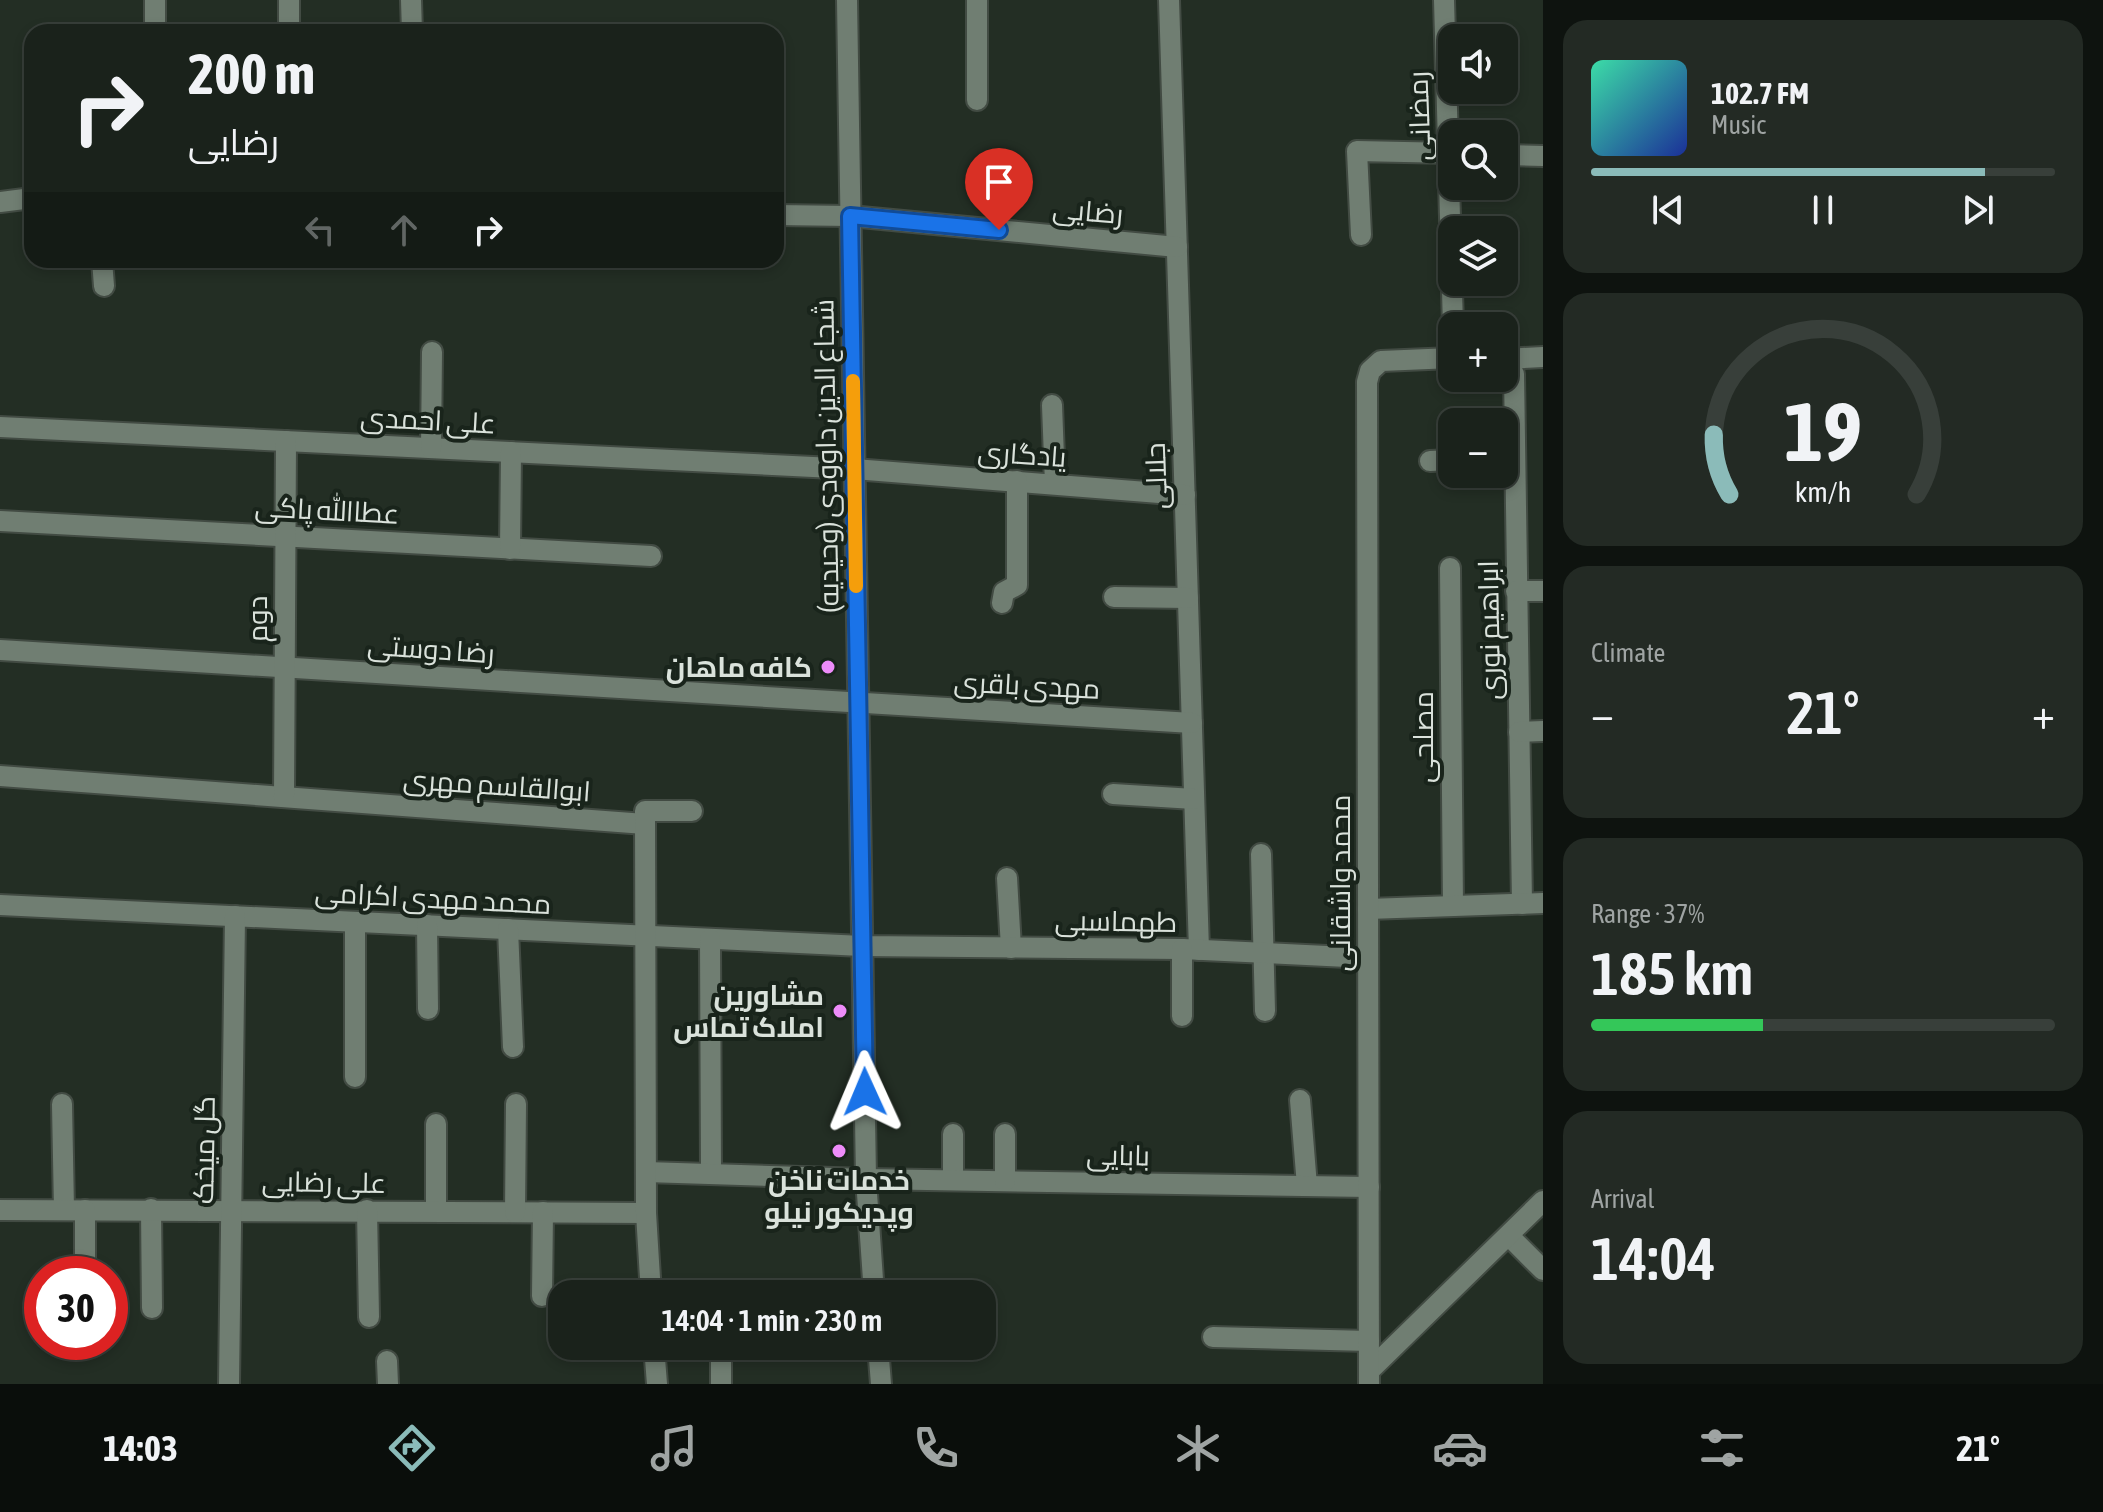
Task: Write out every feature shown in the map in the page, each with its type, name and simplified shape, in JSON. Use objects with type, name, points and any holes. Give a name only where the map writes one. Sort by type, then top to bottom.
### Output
[{"type":"street","points":[[155,0],[155,24]]},
{"type":"street","points":[[289,0],[289,24]]},
{"type":"street","points":[[411,0],[412,24]]},
{"type":"street","name":"شجاع الدین داوودی (وحیدیه)","points":[[847,0],[866,1179],[873,1280]]},
{"type":"street","points":[[977,0],[977,100]]},
{"type":"street","name":"جلالی","points":[[1169,0],[1194,799],[1191,950],[1182,1016]]},
{"type":"street","name":"رمضانی","points":[[1444,0],[1449,120]]},
{"type":"street","points":[[1361,235],[1357,151],[1438,153]]},
{"type":"street","points":[[1518,155],[1543,156]]},
{"type":"street","points":[[0,202],[24,199]]},
{"type":"street","name":"رمضانی","points":[[1451,200],[1453,312]]},
{"type":"street","name":"رضایی","points":[[784,215],[850,216],[1177,247]]},
{"type":"street","points":[[103,268],[104,286]]},
{"type":"street","points":[[431,448],[432,352]]},
{"type":"street","points":[[1518,358],[1543,357]]},
{"type":"street","name":"محمد واشقانی","points":[[1369,1378],[1367,382],[1370,371],[1381,361],[1438,359]]},
{"type":"street","points":[[1052,405],[1055,484]]},
{"type":"street","name":"علی احمدی","points":[[0,427],[854,469]]},
{"type":"street","name":"دوم","points":[[284,797],[286,441]]},
{"type":"street","points":[[510,549],[511,452]]},
{"type":"street","points":[[1430,461],[1438,461]]},
{"type":"street","name":"یادگاری","points":[[854,469],[1185,495]]},
{"type":"street","points":[[1002,603],[1004,592],[1017,585],[1017,481]]},
{"type":"street","name":"ابراهیم نوری","points":[[1510,488],[1519,732],[1533,904]]},
{"type":"street","name":"عطاالله پاکی","points":[[0,521],[651,556]]},
{"type":"street","name":"مصلحی","points":[[1450,568],[1453,906]]},
{"type":"street","points":[[1516,591],[1543,591]]},
{"type":"street","points":[[1114,597],[1188,598]]},
{"type":"street","name":"رضا دوستی","points":[[0,650],[858,704]]},
{"type":"street","name":"مهدی باقری","points":[[858,704],[1192,723]]},
{"type":"street","points":[[1519,732],[1543,731]]},
{"type":"street","name":"ابوالقاسم مهری","points":[[0,776],[645,824]]},
{"type":"street","points":[[1113,794],[1194,799]]},
{"type":"street","points":[[650,1280],[646,1213],[645,811],[692,811]]},
{"type":"street","points":[[1261,854],[1265,1011]]},
{"type":"street","points":[[1007,878],[1011,948]]},
{"type":"street","points":[[1368,909],[1533,904]]},
{"type":"street","name":"محمد مهدی اکرامی","points":[[0,905],[862,946]]},
{"type":"street","name":"گل میخک","points":[[229,1384],[235,916]]},
{"type":"street","points":[[355,922],[355,1077]]},
{"type":"street","points":[[427,925],[428,1009]]},
{"type":"street","points":[[508,929],[513,1047]]},
{"type":"street","points":[[710,939],[711,1174]]},
{"type":"street","name":"طهماسبی","points":[[862,946],[1191,950],[1368,958]]},
{"type":"street","points":[[1300,1100],[1307,1186]]},
{"type":"street","points":[[62,1104],[82,1256]]},
{"type":"street","points":[[515,1212],[516,1104]]},
{"type":"street","points":[[436,1124],[436,1211]]},
{"type":"street","points":[[953,1134],[953,1180]]},
{"type":"street","points":[[1005,1134],[1005,1181]]},
{"type":"street","name":"بابایی","points":[[646,1172],[866,1179],[1369,1187]]},
{"type":"street","points":[[1369,1378],[1543,1201]]},
{"type":"street","points":[[151,1209],[152,1308]]},
{"type":"street","name":"علی رضایی","points":[[0,1210],[646,1213]]},
{"type":"street","points":[[367,1210],[369,1317]]},
{"type":"street","points":[[542,1296],[543,1212]]},
{"type":"street","points":[[1509,1236],[1543,1270]]},
{"type":"street","points":[[1213,1337],[1369,1341]]},
{"type":"street","points":[[655,1360],[657,1384]]},
{"type":"street","points":[[721,1360],[721,1384]]},
{"type":"street","points":[[879,1360],[881,1384]]},
{"type":"street","points":[[387,1361],[388,1384]]},
{"type":"slow traffic","points":[[853,381],[856,586]]},
{"type":"place","name":"کافه ماهان","points":[[828,667]]},
{"type":"place","name":"مشاورین املاک تماس","points":[[840,1011]]},
{"type":"place","name":"خدمات ناخن وپديكور نيلو","points":[[839,1151]]},
{"type":"route","points":[[865,1092],[850,216],[999,230]]}]
